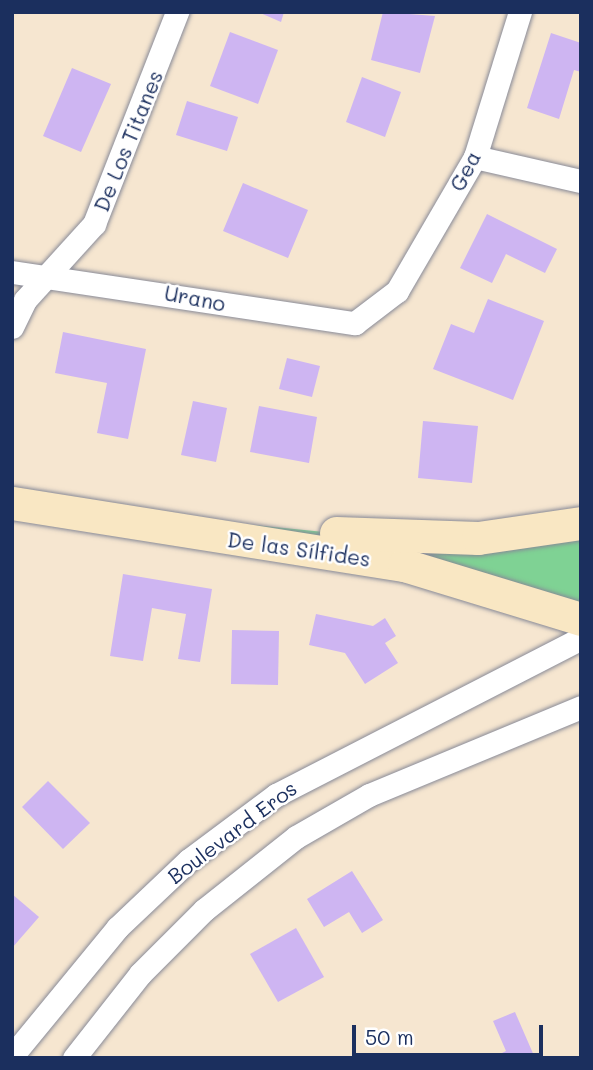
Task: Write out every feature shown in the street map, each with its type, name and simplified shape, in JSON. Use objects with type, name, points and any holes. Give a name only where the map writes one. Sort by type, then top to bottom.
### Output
[{"type":"main road","name":"De las Sílfides","points":[[12,480],[223,522],[404,540],[581,523]]},
{"type":"main road","name":"De las Sílfides","points":[[12,503],[404,565],[581,620]]},
{"type":"street","name":"De Los Titanes","points":[[12,327],[46,276],[94,224],[177,12]]},
{"type":"street","name":"Gea","points":[[376,312],[397,290],[475,157],[520,12]]},
{"type":"street","points":[[475,157],[581,181]]},
{"type":"street","name":"Urano","points":[[12,272],[321,323],[355,323],[376,312]]},
{"type":"street","name":"Boulevard Eros","points":[[12,1056],[117,928],[189,860],[276,794],[581,638]]},
{"type":"street","name":"Boulevard Eros","points":[[74,1058],[140,974],[204,909],[296,836],[369,794],[581,707]]},
{"type":"green space","points":[[223,522],[404,540],[581,523],[581,620]]},
{"type":"building","points":[[258,12],[284,12],[281,22]]},
{"type":"building","points":[[383,12],[435,16],[420,73],[371,60]]},
{"type":"building","points":[[230,32],[278,50],[258,104],[210,86]]},
{"type":"building","points":[[551,33],[581,43],[581,72],[574,70],[559,119],[527,108]]},
{"type":"building","points":[[72,68],[111,84],[81,152],[43,136]]},
{"type":"building","points":[[362,77],[401,92],[385,137],[346,122]]},
{"type":"building","points":[[187,101],[238,117],[227,151],[176,135]]},
{"type":"building","points":[[243,183],[308,210],[288,258],[223,231]]},
{"type":"building","points":[[487,214],[557,249],[545,273],[506,254],[492,283],[460,268]]},
{"type":"building","points":[[488,299],[544,321],[513,400],[433,369],[451,324],[474,333]]},
{"type":"building","points":[[63,332],[146,349],[128,439],[97,433],[107,383],[55,373]]},
{"type":"building","points":[[287,358],[320,366],[312,397],[279,389]]},
{"type":"building","points":[[193,401],[227,408],[216,462],[181,455]]},
{"type":"building","points":[[259,406],[317,417],[309,463],[250,452]]},
{"type":"building","points":[[423,421],[478,426],[472,483],[418,478]]},
{"type":"building","points":[[123,574],[212,589],[200,662],[178,659],[186,614],[152,608],[143,661],[110,656]]},
{"type":"building","points":[[316,614],[373,626],[385,618],[396,636],[385,643],[398,663],[365,684],[345,653],[309,645]]},
{"type":"building","points":[[232,630],[279,631],[278,685],[231,684]]},
{"type":"building","points":[[48,781],[90,823],[63,849],[22,807]]},
{"type":"building","points":[[352,871],[383,920],[362,933],[349,912],[324,927],[307,899]]},
{"type":"building","points":[[12,894],[39,917],[12,948]]},
{"type":"building","points":[[296,928],[324,977],[278,1002],[250,954]]},
{"type":"building","points":[[515,1012],[535,1058],[492,1058],[506,1051],[493,1021]]}]
